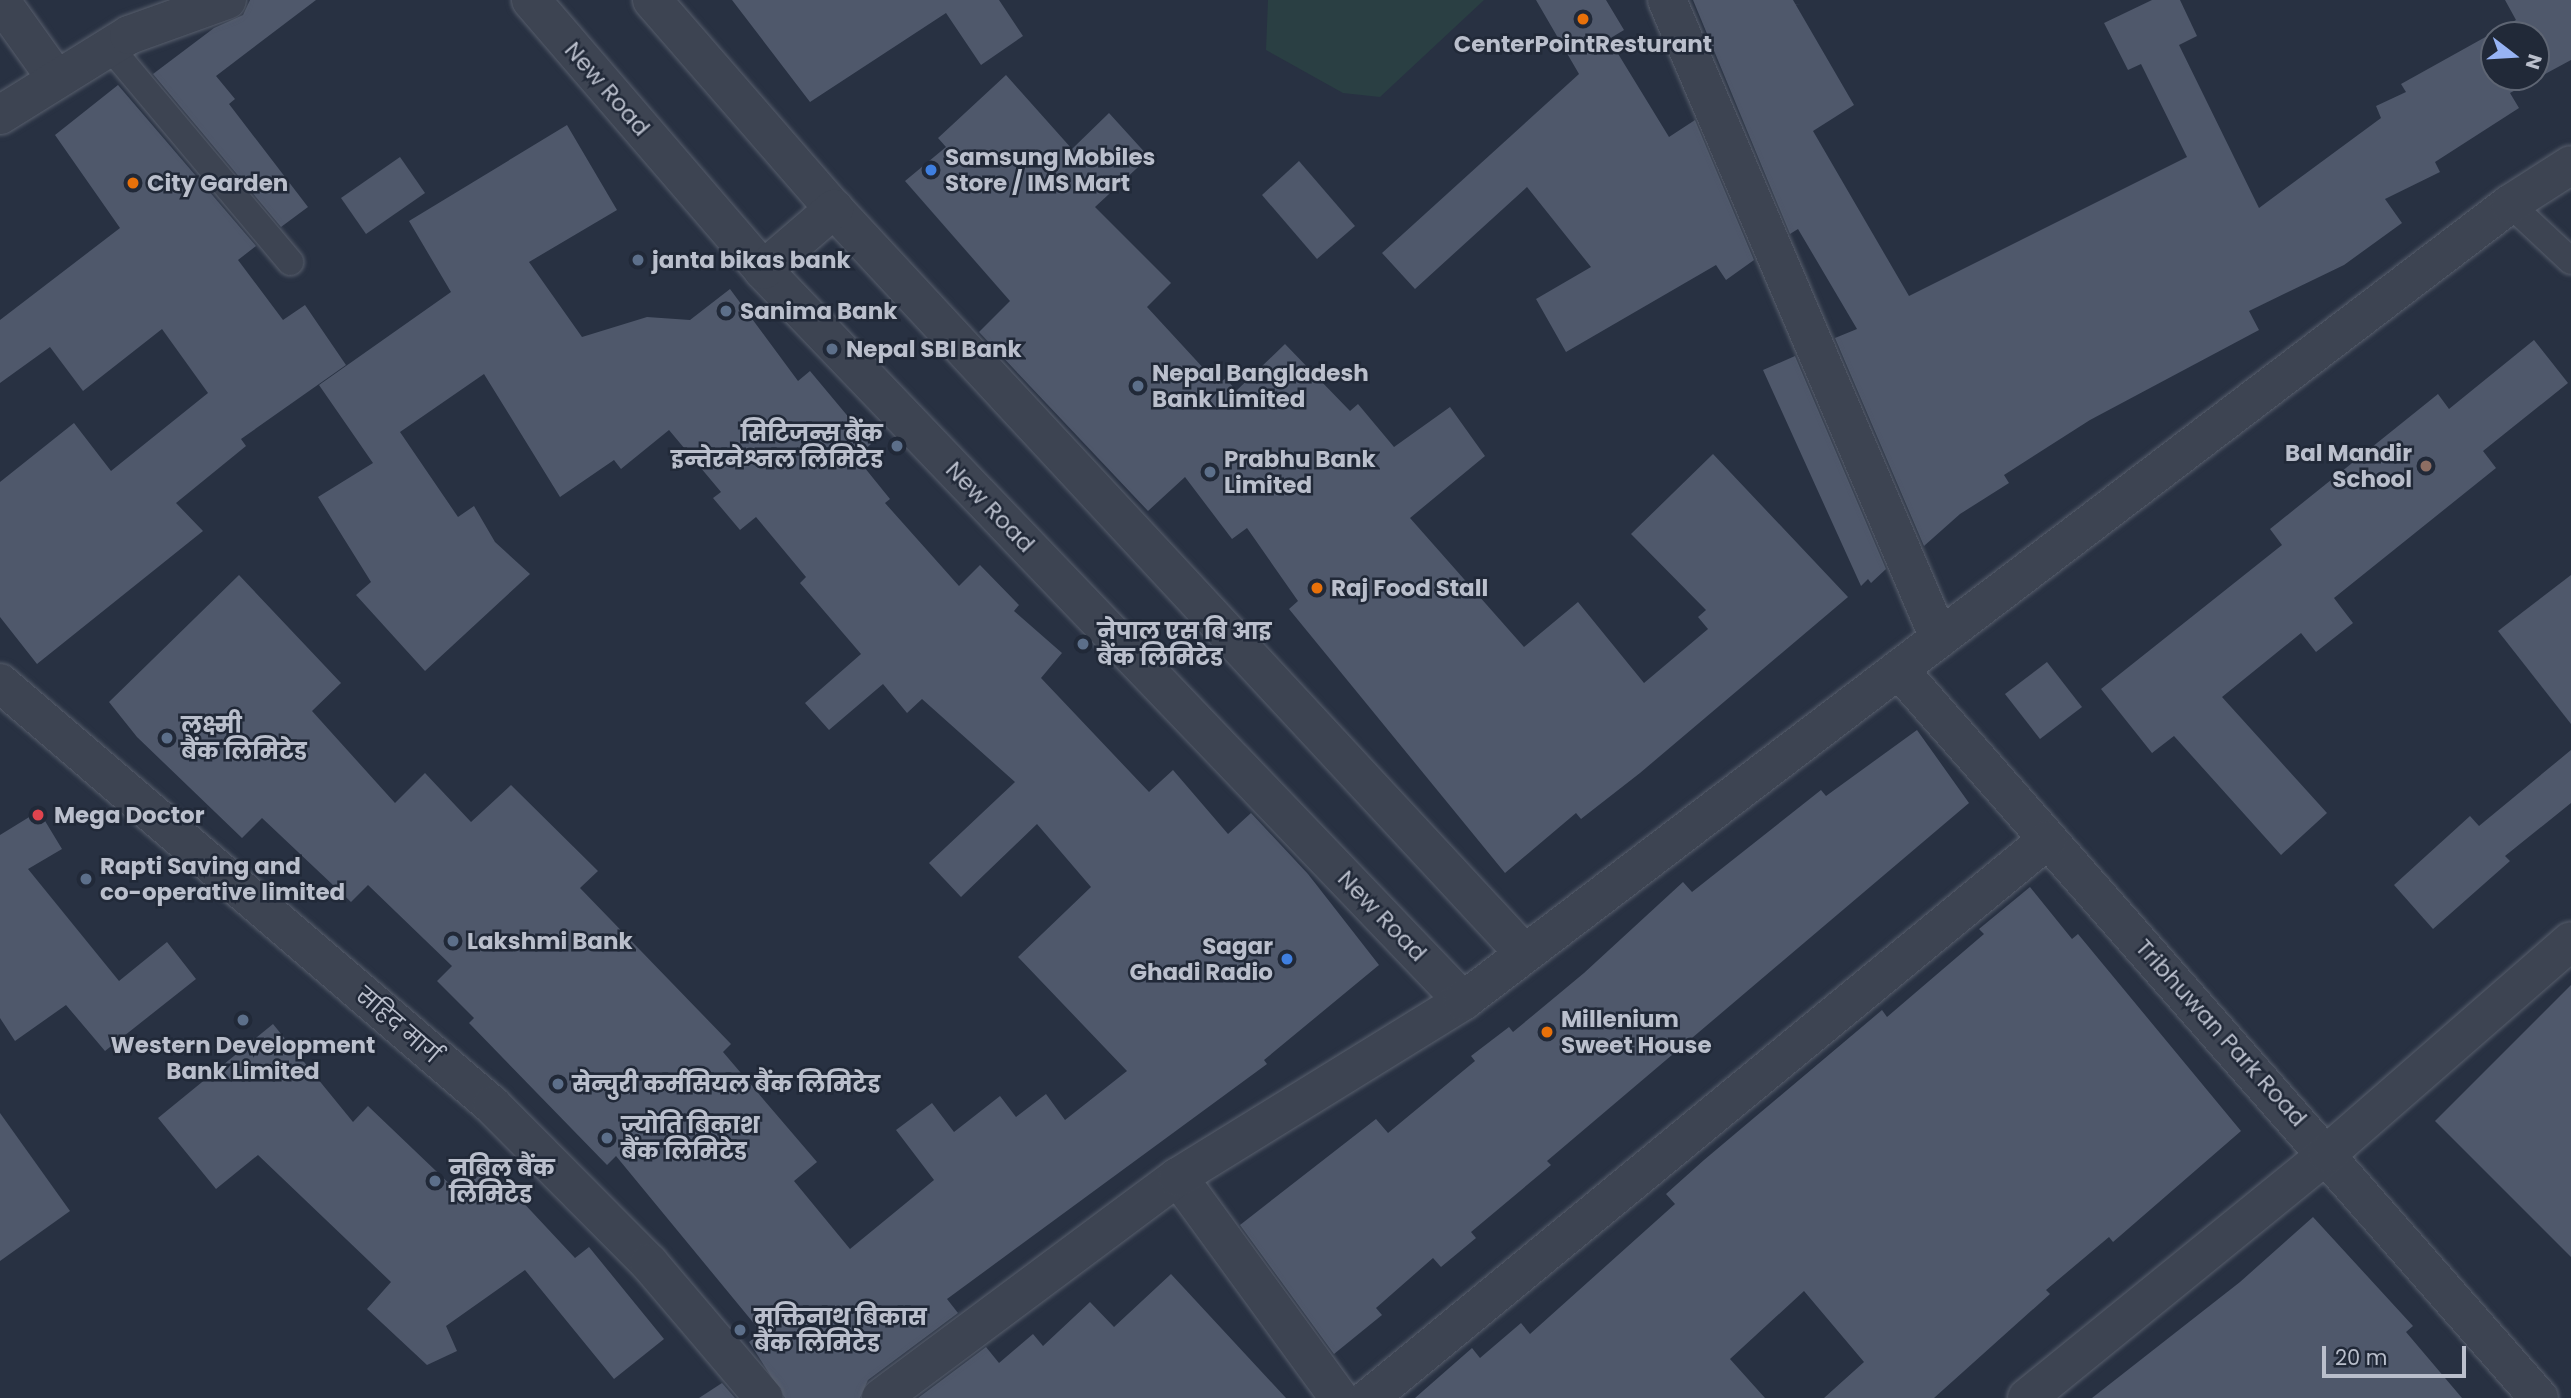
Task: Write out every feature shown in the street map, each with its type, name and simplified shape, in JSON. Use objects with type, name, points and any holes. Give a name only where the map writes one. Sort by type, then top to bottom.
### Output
[{"type":"street","points":[[0,0],[55,76]]},
{"type":"street","points":[[0,115],[55,76],[109,46],[227,0]]},
{"type":"street","name":"New Road","points":[[531,0],[763,270],[1463,1001]]},
{"type":"street","points":[[652,0],[834,209],[1524,953]]},
{"type":"street","points":[[1667,0],[1939,638]]},
{"type":"street","points":[[881,1398],[1178,1177],[1463,1001],[1900,671],[1939,638],[2510,204],[2571,165]]},
{"type":"street","points":[[763,270],[834,209]]},
{"type":"street","name":"Tribhuwan Park Road","points":[[1900,671],[2047,840],[2328,1153],[2539,1398]]},
{"type":"street","name":"सहिद मार्ग","points":[[0,683],[492,1105],[649,1263],[764,1398]]},
{"type":"street","points":[[1369,1398],[2047,840]]},
{"type":"street","points":[[2027,1398],[2328,1153],[2571,941]]},
{"type":"street","points":[[1178,1177],[1339,1398]]},
{"type":"lane","points":[[109,46],[290,262]]},
{"type":"lane","points":[[2510,204],[2571,261]]},
{"type":"green space","points":[[1268,0],[1484,0],[1380,97],[1343,93],[1266,50]]},
{"type":"building","points":[[250,0],[316,0],[216,76],[235,99],[229,104],[308,207],[281,227],[153,74],[214,28],[243,15]]},
{"type":"building","points":[[732,0],[999,0],[1023,36],[981,65],[946,13],[810,102]]},
{"type":"building","points":[[1536,0],[1606,0],[1624,30],[1609,39],[1669,137],[1695,120],[1754,260],[1726,280],[1716,265],[1566,352],[1536,299],[1591,267],[1527,187],[1415,289],[1382,253],[1579,74]]},
{"type":"building","points":[[1693,0],[1793,0],[1854,105],[1813,131],[1909,296],[2187,157],[2141,64],[2128,70],[2104,23],[2152,0],[2180,0],[2197,36],[2179,45],[2259,208],[2381,118],[2376,106],[2406,92],[2401,84],[2480,40],[2480,91],[2514,91],[2510,93],[2519,108],[2435,162],[2440,172],[2385,199],[2402,223],[2344,265],[2249,311],[2259,330],[2090,420],[2004,475],[2009,483],[1960,514],[1924,546],[1835,338],[1857,329],[1798,229],[1790,234]]},
{"type":"building","points":[[2505,0],[2571,0],[2571,60],[2550,71],[2550,21],[2514,21]]},
{"type":"building","points":[[1006,75],[1072,149],[1109,113],[1149,157],[1095,207],[1171,283],[1147,307],[1218,384],[1226,378],[1236,391],[1285,344],[1350,411],[1358,404],[1394,447],[1450,407],[1485,456],[1410,518],[1524,647],[1578,602],[1644,683],[1708,629],[1698,617],[1706,610],[1631,534],[1713,454],[1848,597],[1640,773],[1581,819],[1576,813],[1505,873],[1289,609],[1298,601],[1247,528],[1232,539],[1185,477],[1148,511],[979,332],[1010,301],[905,181],[946,147],[938,138]]},
{"type":"building","points":[[118,85],[256,246],[238,260],[283,320],[305,305],[346,365],[241,439],[246,446],[176,503],[203,531],[37,664],[0,617],[0,482],[74,423],[111,471],[208,393],[162,329],[83,391],[50,347],[0,383],[0,320],[120,228],[55,135]]},
{"type":"building","points":[[567,125],[617,210],[529,262],[582,337],[647,317],[690,320],[730,289],[798,381],[810,371],[871,444],[856,457],[890,499],[885,503],[959,586],[980,565],[1019,605],[1014,611],[1062,653],[1041,678],[1149,792],[1173,770],[1228,834],[1251,813],[1308,874],[1379,965],[1264,1060],[1267,1064],[947,1299],[958,1313],[868,1380],[860,1398],[785,1398],[749,1342],[761,1332],[616,1156],[607,1165],[469,1023],[474,1018],[437,981],[452,966],[368,885],[351,902],[262,818],[242,838],[137,737],[109,702],[239,575],[341,683],[312,711],[395,803],[425,773],[471,822],[511,785],[598,871],[580,888],[731,1044],[723,1052],[817,1162],[794,1181],[850,1249],[934,1180],[896,1130],[932,1103],[954,1132],[1000,1096],[1016,1117],[1046,1094],[1065,1120],[1127,1071],[1018,957],[1091,887],[1037,824],[961,897],[929,863],[1015,782],[922,699],[907,713],[883,684],[829,730],[805,703],[861,654],[800,583],[806,577],[756,517],[740,530],[713,498],[721,492],[669,430],[621,469],[614,460],[560,497],[484,374],[400,432],[458,517],[474,506],[495,542],[530,574],[425,671],[356,595],[371,582],[318,497],[373,463],[319,385],[451,292],[409,221]]},
{"type":"building","points":[[400,157],[425,193],[366,234],[341,198]]},
{"type":"building","points":[[1299,161],[1355,226],[1317,259],[1262,195]]},
{"type":"building","points":[[2534,340],[2568,383],[2483,451],[2496,468],[2334,598],[2353,623],[2316,652],[2301,633],[2222,697],[2327,813],[2281,855],[2174,736],[2152,753],[2101,689],[2282,545],[2270,529],[2438,394],[2449,409]]},
{"type":"building","points":[[1795,356],[1886,569],[1871,583],[1868,579],[1861,586],[1763,370]]},
{"type":"building","points":[[2571,575],[2571,724],[2498,631]]},
{"type":"building","points":[[2047,662],[2082,707],[2040,739],[2005,694]]},
{"type":"building","points":[[1917,730],[1969,803],[1547,1161],[1551,1165],[1471,1232],[1476,1238],[1441,1267],[1433,1258],[1376,1308],[1382,1315],[1334,1354],[1240,1225],[1376,1119],[1388,1133],[1475,1061],[1471,1056],[1509,1027],[1513,1032],[1584,973],[1683,882],[1692,892],[1821,790],[1826,796]]},
{"type":"building","points":[[2571,750],[2571,803],[2505,856],[2510,861],[2433,929],[2394,885],[2470,816],[2479,826]]},
{"type":"building","points":[[39,811],[62,849],[28,869],[119,981],[167,942],[196,979],[105,1051],[66,1005],[15,1041],[0,1018],[0,835]]},
{"type":"building","points":[[2030,887],[2072,939],[2078,934],[2241,1131],[2113,1242],[2109,1237],[2046,1290],[2050,1294],[1934,1398],[1824,1398],[1864,1362],[1804,1291],[1730,1359],[1765,1398],[1415,1398],[1472,1348],[1480,1358],[1521,1323],[1530,1334],[1675,1204],[1666,1194],[1704,1160],[1882,1010],[1887,1017],[1984,934],[1979,929]]},
{"type":"building","points":[[2571,985],[2571,1257],[2435,1121]]},
{"type":"building","points":[[273,1024],[353,1122],[368,1106],[458,1192],[490,1167],[575,1258],[589,1247],[664,1339],[614,1379],[525,1270],[446,1326],[457,1351],[427,1365],[367,1309],[391,1282],[258,1155],[216,1189],[158,1118]]},
{"type":"building","points":[[0,1113],[70,1211],[0,1261]]},
{"type":"building","points":[[2313,1217],[2413,1326],[2406,1332],[2462,1398],[2092,1398],[2240,1282]]},
{"type":"building","points":[[1171,1274],[1286,1398],[918,1398],[986,1347],[999,1363],[1033,1334],[1043,1346],[1090,1302],[1114,1327]]},
{"type":"building","points":[[722,1383],[735,1398],[699,1398]]},
{"type":"place","name":"CenterPointResturant","points":[[1583,19]]},
{"type":"place","name":"Samsung Mobiles Store / IMS Mart","points":[[931,170]]},
{"type":"place","name":"City Garden","points":[[133,183]]},
{"type":"place","name":"janta bikas bank","points":[[638,260]]},
{"type":"place","name":"Sanima Bank","points":[[726,311]]},
{"type":"place","name":"Nepal SBI Bank","points":[[832,349]]},
{"type":"place","name":"Nepal Bangladesh Bank Limited","points":[[1138,386]]},
{"type":"place","name":"सिटिजन्स बैंक इन्तेरनेश्नल लिमिटेड","points":[[897,446]]},
{"type":"place","name":"Bal Mandir School","points":[[2426,466]]},
{"type":"place","name":"Prabhu Bank Limited","points":[[1210,472]]},
{"type":"place","name":"Raj Food Stall","points":[[1317,588]]},
{"type":"place","name":"नेपाल एस बि आइ बैंक लिमिटेड","points":[[1083,644]]},
{"type":"place","name":"लक्ष्मी बैंक लिमिटेड","points":[[167,738]]},
{"type":"place","name":"Mega Doctor","points":[[38,815]]},
{"type":"place","name":"Rapti Saving and co-operative limited","points":[[86,879]]},
{"type":"place","name":"Lakshmi Bank","points":[[453,941]]},
{"type":"place","name":"Sagar Ghadi Radio","points":[[1287,959]]},
{"type":"place","name":"Western Development Bank Limited","points":[[243,1020]]},
{"type":"place","name":"Millenium Sweet House","points":[[1547,1032]]},
{"type":"place","name":"सेन्चुरी कर्मसियल बैंक लिमिटेड","points":[[558,1084]]},
{"type":"place","name":"ज्योति बिकाश बैंक लिमिटेड","points":[[607,1138]]},
{"type":"place","name":"नबिल बैंक लिमिटेड","points":[[435,1181]]},
{"type":"place","name":"मुक्तिनाथ बिकास बैंक लिमिटेड","points":[[740,1330]]}]
